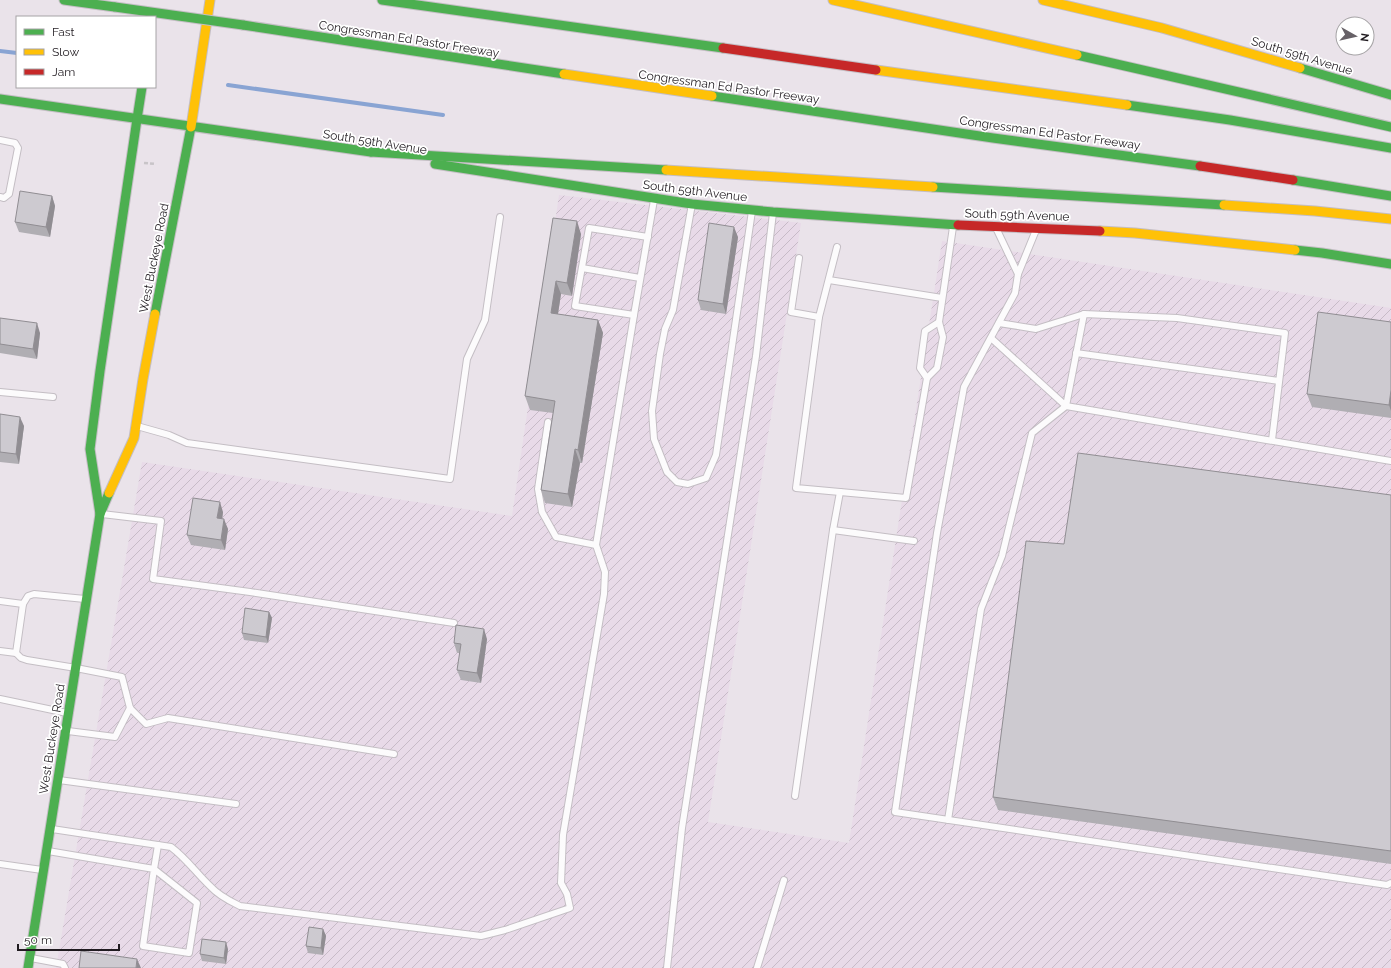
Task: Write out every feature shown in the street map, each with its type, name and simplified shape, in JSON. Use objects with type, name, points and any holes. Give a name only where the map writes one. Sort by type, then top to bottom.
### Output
[{"type":"main road","name":"Congressman Ed Pastor Freeway","points":[[64,0],[243,25],[560,75],[1058,147],[1279,177],[1391,196]]},
{"type":"main road","name":"West Buckeye Road","points":[[28,968],[100,514],[134,438],[143,379],[191,126],[210,0]]},
{"type":"main road","points":[[382,0],[1230,120],[1391,148]]},
{"type":"main road","points":[[833,0],[1391,127]]},
{"type":"main road","name":"South 59th Avenue","points":[[1043,0],[1162,28],[1391,95]]},
{"type":"main road","points":[[153,16],[155,6]]},
{"type":"main road","name":"West Buckeye Road","points":[[100,514],[90,449],[142,88]]},
{"type":"main road","name":"South 59th Avenue","points":[[0,99],[371,152],[490,174],[692,204],[927,224],[1135,233],[1322,253],[1391,264]]},
{"type":"main road","points":[[371,152],[1315,211],[1391,219]]},
{"type":"lane","points":[[0,140],[15,143],[18,148],[9,194],[4,198],[0,197]]},
{"type":"lane","points":[[50,829],[171,847],[183,856],[212,888],[223,897],[240,906],[480,936],[505,930],[570,908],[567,894],[561,884],[563,835],[604,594],[605,572],[596,545],[640,278],[655,199]]},
{"type":"lane","points":[[692,204],[673,310],[665,329],[660,354],[652,411],[654,438],[667,472],[677,482],[688,484],[706,478],[716,455],[752,210]]},
{"type":"lane","points":[[667,968],[682,828],[756,356],[773,212]]},
{"type":"lane","points":[[136,426],[169,435],[186,442],[450,479],[467,359],[485,320],[500,217]]},
{"type":"lane","points":[[837,247],[819,317],[796,488],[906,498],[927,378],[938,368],[943,336],[938,322],[954,225]]},
{"type":"lane","points":[[996,226],[1018,274]]},
{"type":"lane","points":[[634,315],[575,306],[589,228],[648,237]]},
{"type":"lane","points":[[1037,228],[1018,274],[1016,293],[964,387],[937,533],[895,812],[1379,884],[1387,885],[1391,883]]},
{"type":"lane","points":[[799,258],[791,312],[819,317]]},
{"type":"lane","points":[[582,268],[640,278]]},
{"type":"lane","points":[[829,280],[942,298]]},
{"type":"lane","points":[[999,323],[1036,329],[1084,314],[1178,318],[1285,333],[1272,440]]},
{"type":"lane","points":[[948,820],[981,609],[1002,556],[1032,433],[1066,406],[1084,314]]},
{"type":"lane","points":[[927,378],[920,368],[925,331],[938,322]]},
{"type":"lane","points":[[991,338],[1066,406],[1391,461]]},
{"type":"lane","points":[[1076,353],[1279,381]]},
{"type":"lane","points":[[0,392],[53,397]]},
{"type":"lane","points":[[548,422],[538,489],[542,512],[556,537],[596,545]]},
{"type":"lane","points":[[795,796],[833,530],[840,492]]},
{"type":"lane","points":[[100,514],[162,521],[153,579],[454,623]]},
{"type":"lane","points":[[833,530],[914,541]]},
{"type":"lane","points":[[16,653],[23,604],[28,596],[34,594],[86,599]]},
{"type":"lane","points":[[0,601],[23,604]]},
{"type":"lane","points":[[0,651],[16,653],[21,658],[27,660],[122,677],[130,708],[146,724],[168,718],[394,754]]},
{"type":"lane","points":[[0,699],[68,713]]},
{"type":"lane","points":[[66,731],[115,737],[130,708]]},
{"type":"lane","points":[[58,780],[236,804]]},
{"type":"lane","points":[[46,851],[154,869],[197,903],[189,953],[143,946],[154,869],[158,845]]},
{"type":"lane","points":[[0,864],[43,870]]},
{"type":"lane","points":[[757,968],[784,880]]},
{"type":"lane","points":[[29,958],[63,964],[65,968]]},
{"type":"path","points":[[140,162],[156,164]]},
{"type":"shaded area","points":[[559,195],[801,223],[708,822],[849,843],[942,241],[1391,308],[1391,968],[56,968],[142,462],[512,516]]},
{"type":"building","points":[[20,191],[52,196],[46,227],[15,222]]},
{"type":"building","points":[[553,218],[577,221],[567,283],[556,281],[551,313],[598,320],[578,450],[575,449],[568,494],[541,490],[555,401],[525,396]]},
{"type":"building","points":[[709,223],[734,227],[723,304],[698,300]]},
{"type":"building","points":[[1318,312],[1391,322],[1391,390],[1389,405],[1307,394]]},
{"type":"building","points":[[0,318],[37,323],[33,349],[0,344]]},
{"type":"building","points":[[0,414],[20,417],[16,454],[0,452]]},
{"type":"building","points":[[1078,453],[1391,495],[1391,851],[993,797],[1026,541],[1064,544]]},
{"type":"building","points":[[193,498],[220,502],[217,518],[224,519],[221,540],[187,535]]},
{"type":"building","points":[[245,608],[269,612],[266,637],[242,633]]},
{"type":"building","points":[[456,625],[484,629],[477,673],[457,670],[461,644],[454,643]]},
{"type":"building","points":[[309,927],[323,929],[321,948],[306,946]]},
{"type":"building","points":[[202,939],[226,942],[224,958],[200,954]]},
{"type":"building","points":[[81,951],[137,959],[136,968],[79,968]]},
{"type":"waterway","points":[[0,51],[16,53]]},
{"type":"waterway","points":[[228,85],[443,115]]},
{"type":"traffic: fast","points":[[64,0],[115,7]]},
{"type":"traffic: fast","points":[[382,0],[723,48]]},
{"type":"traffic: fast","points":[[115,7],[243,25]]},
{"type":"traffic: fast","points":[[243,25],[564,74]]},
{"type":"traffic: fast","points":[[1077,55],[1391,127]]},
{"type":"traffic: fast","points":[[1300,68],[1391,95]]},
{"type":"traffic: fast","points":[[137,119],[142,88]]},
{"type":"traffic: fast","points":[[712,96],[993,138],[1200,166]]},
{"type":"traffic: fast","points":[[0,99],[371,152]]},
{"type":"traffic: fast","points":[[1127,105],[1230,120],[1391,148]]},
{"type":"traffic: fast","points":[[100,514],[90,449],[137,119]]},
{"type":"traffic: fast","points":[[155,314],[191,127]]},
{"type":"traffic: fast","points":[[371,152],[666,170]]},
{"type":"traffic: fast","points":[[435,164],[692,204],[773,212],[958,225]]},
{"type":"traffic: fast","points":[[1293,180],[1391,196]]},
{"type":"traffic: fast","points":[[933,187],[1224,205]]},
{"type":"traffic: fast","points":[[1295,250],[1391,264]]},
{"type":"traffic: fast","points":[[28,968],[100,514],[109,493]]},
{"type":"traffic: slow","points":[[191,127],[210,0]]},
{"type":"traffic: slow","points":[[833,0],[1077,55]]},
{"type":"traffic: slow","points":[[1043,0],[1162,28],[1300,68]]},
{"type":"traffic: slow","points":[[876,70],[1127,105]]},
{"type":"traffic: slow","points":[[564,74],[712,96]]},
{"type":"traffic: slow","points":[[666,170],[933,187]]},
{"type":"traffic: slow","points":[[1224,205],[1315,211],[1391,219]]},
{"type":"traffic: slow","points":[[1100,231],[1135,233],[1295,250]]},
{"type":"traffic: slow","points":[[109,493],[134,438],[155,314]]},
{"type":"traffic: jam","points":[[723,48],[876,70]]},
{"type":"traffic: jam","points":[[1200,166],[1293,180]]},
{"type":"traffic: jam","points":[[958,225],[1100,231]]}]
